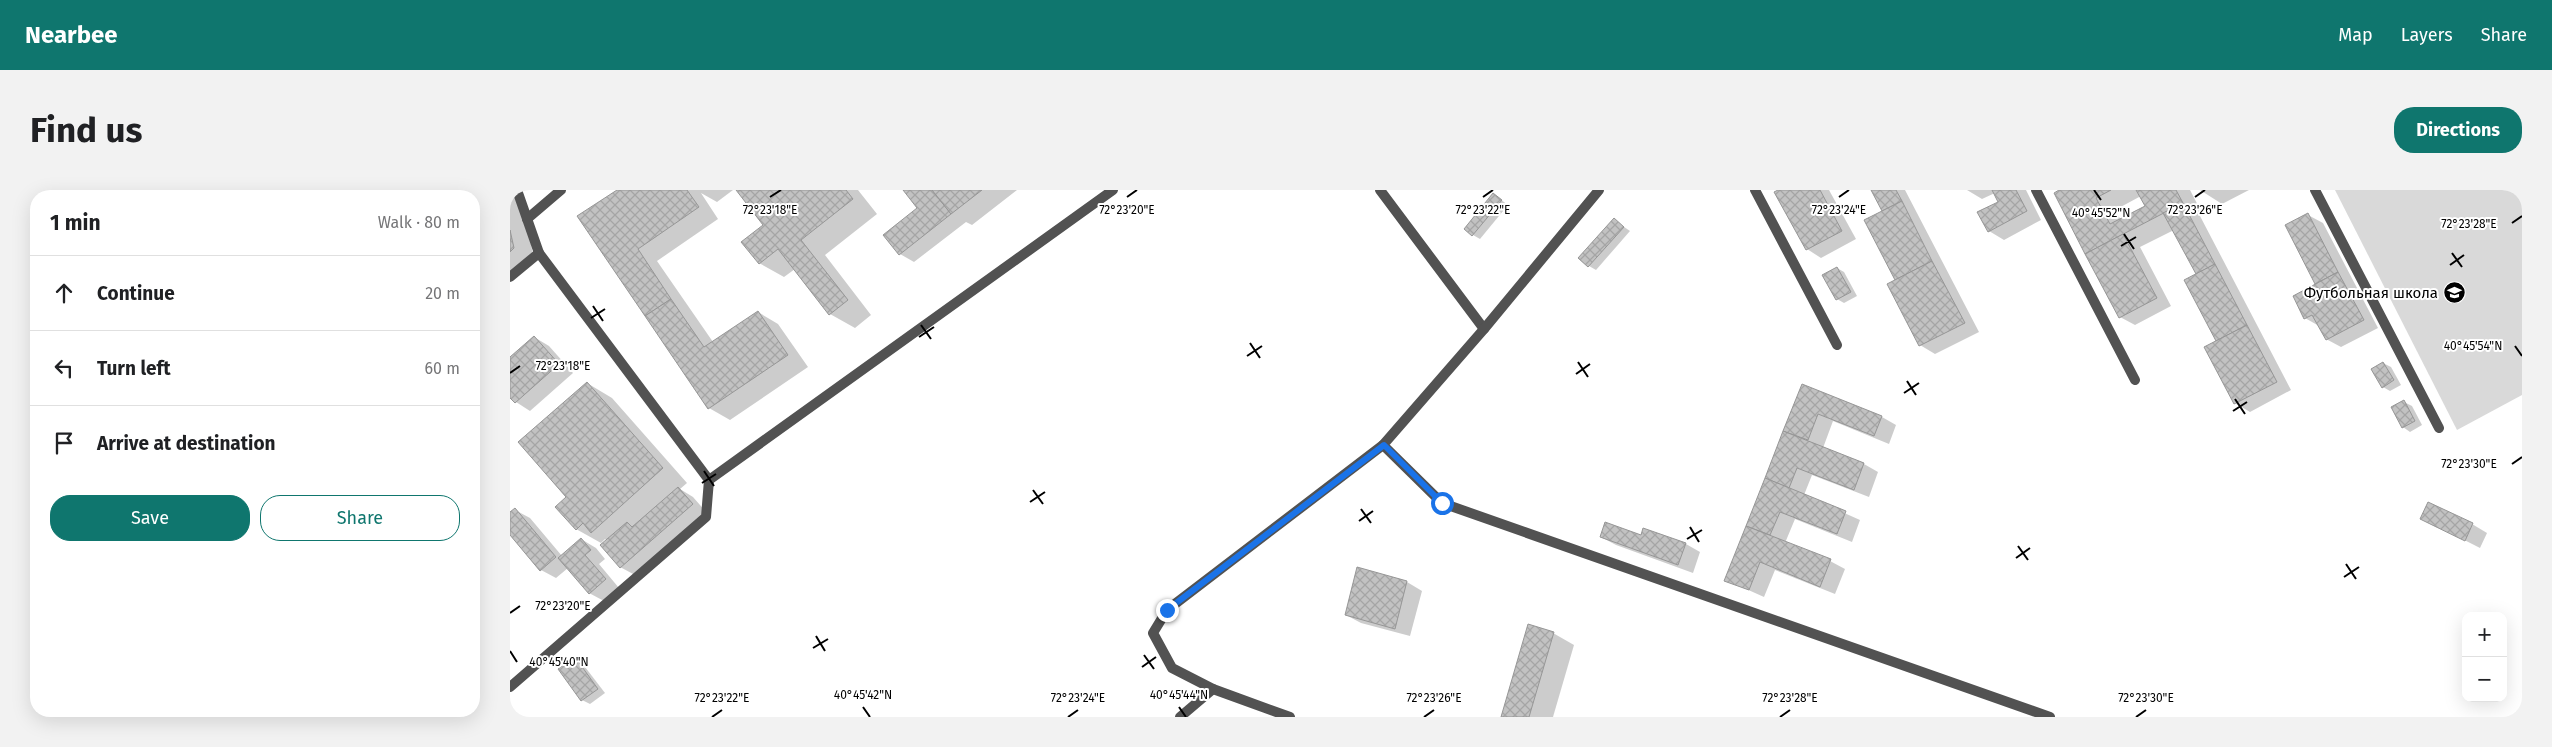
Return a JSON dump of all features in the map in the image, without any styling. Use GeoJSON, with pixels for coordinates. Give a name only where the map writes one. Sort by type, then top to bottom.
{"type":"FeatureCollection","features":[{"type":"Feature","properties":{"kind":"street"},"geometry":{"type":"LineString","coordinates":[[510,687],[706,517],[709,480],[538,253],[518,190]]}},
{"type":"Feature","properties":{"kind":"street"},"geometry":{"type":"LineString","coordinates":[[527,219],[561,190]]}},
{"type":"Feature","properties":{"kind":"street"},"geometry":{"type":"LineString","coordinates":[[709,480],[1114,190]]}},
{"type":"Feature","properties":{"kind":"street"},"geometry":{"type":"LineString","coordinates":[[1380,190],[1484,329]]}},
{"type":"Feature","properties":{"kind":"street"},"geometry":{"type":"LineString","coordinates":[[1290,717],[1213,689],[1172,668],[1153,633],[1167,610],[1384,445],[1484,329],[1599,190]]}},
{"type":"Feature","properties":{"kind":"street"},"geometry":{"type":"LineString","coordinates":[[1755,190],[1837,345]]}},
{"type":"Feature","properties":{"kind":"street"},"geometry":{"type":"LineString","coordinates":[[2036,190],[2135,380]]}},
{"type":"Feature","properties":{"kind":"street"},"geometry":{"type":"LineString","coordinates":[[2315,190],[2439,428]]}},
{"type":"Feature","properties":{"kind":"street"},"geometry":{"type":"LineString","coordinates":[[510,276],[538,253]]}},
{"type":"Feature","properties":{"kind":"street"},"geometry":{"type":"LineString","coordinates":[[1384,445],[1442,503],[2050,717]]}},
{"type":"Feature","properties":{"kind":"street"},"geometry":{"type":"LineString","coordinates":[[1180,717],[1213,689]]}},
{"type":"Feature","properties":{"kind":"shaded area","name":"Футбольная школа"},"geometry":{"type":"Polygon","coordinates":[[[2335,190],[2522,190],[2522,395],[2457,430],[2335,190]]]}},
{"type":"Feature","properties":{"kind":"building"},"geometry":{"type":"Polygon","coordinates":[[[617,190],[687,190],[699,207],[638,249],[671,299],[645,316],[577,216],[617,190]]]}},
{"type":"Feature","properties":{"kind":"building"},"geometry":{"type":"Polygon","coordinates":[[[736,190],[846,190],[853,199],[801,240],[848,300],[829,315],[778,249],[759,264],[741,242],[763,225],[736,190]]]}},
{"type":"Feature","properties":{"kind":"building"},"geometry":{"type":"Polygon","coordinates":[[[903,190],[932,190],[951,214],[899,255],[883,235],[917,208],[903,190]]]}},
{"type":"Feature","properties":{"kind":"building"},"geometry":{"type":"Polygon","coordinates":[[[932,190],[982,190],[951,214],[932,190]]]}},
{"type":"Feature","properties":{"kind":"building"},"geometry":{"type":"Polygon","coordinates":[[[1778,190],[1820,190],[1842,231],[1806,250],[1774,192],[1778,190]]]}},
{"type":"Feature","properties":{"kind":"building"},"geometry":{"type":"Polygon","coordinates":[[[1871,190],[1896,190],[1902,201],[1882,211],[1871,190]]]}},
{"type":"Feature","properties":{"kind":"building"},"geometry":{"type":"Polygon","coordinates":[[[1992,190],[2016,190],[2027,211],[1988,232],[1977,212],[1998,202],[1992,190]]]}},
{"type":"Feature","properties":{"kind":"building"},"geometry":{"type":"Polygon","coordinates":[[[2059,190],[2111,190],[2096,198],[2110,224],[2145,206],[2136,190],[2176,190],[2183,203],[2085,254],[2054,193],[2059,190]]]}},
{"type":"Feature","properties":{"kind":"building"},"geometry":{"type":"Polygon","coordinates":[[[1493,193],[1502,200],[1472,236],[1464,229],[1493,193]]]}},
{"type":"Feature","properties":{"kind":"building"},"geometry":{"type":"Polygon","coordinates":[[[1902,201],[1932,261],[1895,280],[1864,220],[1902,201]]]}},
{"type":"Feature","properties":{"kind":"building"},"geometry":{"type":"Polygon","coordinates":[[[2183,203],[2215,264],[2196,274],[2163,213],[2183,203]]]}},
{"type":"Feature","properties":{"kind":"building"},"geometry":{"type":"Polygon","coordinates":[[[2308,213],[2338,272],[2315,284],[2285,225],[2308,213]]]}},
{"type":"Feature","properties":{"kind":"building"},"geometry":{"type":"Polygon","coordinates":[[[1614,218],[1624,227],[1588,267],[1578,258],[1614,218]]]}},
{"type":"Feature","properties":{"kind":"building"},"geometry":{"type":"Polygon","coordinates":[[[510,230],[514,248],[510,252],[510,230]]]}},
{"type":"Feature","properties":{"kind":"building"},"geometry":{"type":"Polygon","coordinates":[[[2123,234],[2157,298],[2119,318],[2085,254],[2123,234]]]}},
{"type":"Feature","properties":{"kind":"building"},"geometry":{"type":"Polygon","coordinates":[[[1932,261],[1965,323],[1919,346],[1887,284],[1932,261]]]}},
{"type":"Feature","properties":{"kind":"building"},"geometry":{"type":"Polygon","coordinates":[[[2215,264],[2247,325],[2216,341],[2184,280],[2215,264]]]}},
{"type":"Feature","properties":{"kind":"building"},"geometry":{"type":"Polygon","coordinates":[[[1837,267],[1851,292],[1836,300],[1822,275],[1837,267]]]}},
{"type":"Feature","properties":{"kind":"building"},"geometry":{"type":"Polygon","coordinates":[[[2338,272],[2364,320],[2326,340],[2312,315],[2304,319],[2293,296],[2338,272]]]}},
{"type":"Feature","properties":{"kind":"building"},"geometry":{"type":"Polygon","coordinates":[[[671,299],[704,347],[758,311],[788,355],[708,409],[645,316],[671,299]]]}},
{"type":"Feature","properties":{"kind":"building"},"geometry":{"type":"Polygon","coordinates":[[[2247,325],[2277,382],[2234,404],[2204,347],[2247,325]]]}},
{"type":"Feature","properties":{"kind":"building"},"geometry":{"type":"Polygon","coordinates":[[[534,336],[559,364],[515,403],[510,398],[510,357],[534,336]]]}},
{"type":"Feature","properties":{"kind":"building"},"geometry":{"type":"Polygon","coordinates":[[[2383,362],[2394,380],[2382,388],[2371,369],[2383,362]]]}},
{"type":"Feature","properties":{"kind":"building"},"geometry":{"type":"Polygon","coordinates":[[[587,382],[663,468],[591,533],[583,523],[576,530],[555,507],[566,497],[518,442],[587,382]]]}},
{"type":"Feature","properties":{"kind":"building"},"geometry":{"type":"Polygon","coordinates":[[[1802,384],[1882,416],[1874,436],[1818,414],[1808,440],[1783,431],[1802,384]]]}},
{"type":"Feature","properties":{"kind":"building"},"geometry":{"type":"Polygon","coordinates":[[[2404,400],[2415,421],[2402,428],[2391,407],[2404,400]]]}},
{"type":"Feature","properties":{"kind":"building"},"geometry":{"type":"Polygon","coordinates":[[[1783,431],[1864,463],[1854,490],[1797,468],[1789,488],[1765,478],[1783,431]]]}},
{"type":"Feature","properties":{"kind":"building"},"geometry":{"type":"Polygon","coordinates":[[[1765,478],[1846,511],[1837,534],[1780,512],[1770,535],[1746,526],[1765,478]]]}},
{"type":"Feature","properties":{"kind":"building"},"geometry":{"type":"Polygon","coordinates":[[[678,487],[693,504],[620,568],[600,545],[627,522],[632,527],[678,487]]]}},
{"type":"Feature","properties":{"kind":"building"},"geometry":{"type":"Polygon","coordinates":[[[2428,502],[2473,523],[2465,541],[2420,519],[2428,502]]]}},
{"type":"Feature","properties":{"kind":"building"},"geometry":{"type":"Polygon","coordinates":[[[515,508],[556,557],[540,571],[510,535],[510,512],[515,508]]]}},
{"type":"Feature","properties":{"kind":"building"},"geometry":{"type":"Polygon","coordinates":[[[1605,522],[1641,535],[1643,528],[1686,543],[1678,565],[1600,537],[1605,522]]]}},
{"type":"Feature","properties":{"kind":"building"},"geometry":{"type":"Polygon","coordinates":[[[1746,526],[1831,559],[1820,587],[1760,562],[1749,590],[1724,581],[1746,526]]]}},
{"type":"Feature","properties":{"kind":"building"},"geometry":{"type":"Polygon","coordinates":[[[581,538],[591,550],[585,555],[606,579],[589,594],[558,558],[581,538]]]}},
{"type":"Feature","properties":{"kind":"building"},"geometry":{"type":"Polygon","coordinates":[[[1357,567],[1407,581],[1395,629],[1345,615],[1357,567]]]}},
{"type":"Feature","properties":{"kind":"building"},"geometry":{"type":"Polygon","coordinates":[[[1528,624],[1554,632],[1529,717],[1501,717],[1528,624]]]}},
{"type":"Feature","properties":{"kind":"building"},"geometry":{"type":"Polygon","coordinates":[[[575,657],[598,689],[581,701],[558,669],[575,657]]]}},
{"type":"Feature","properties":{"kind":"place","name":"Футбольная школа"},"geometry":{"type":"Point","coordinates":[2454,293]}},
{"type":"Feature","properties":{"kind":"route"},"geometry":{"type":"LineString","coordinates":[[1167,610],[1384,445],[1442,503]]}}]}
